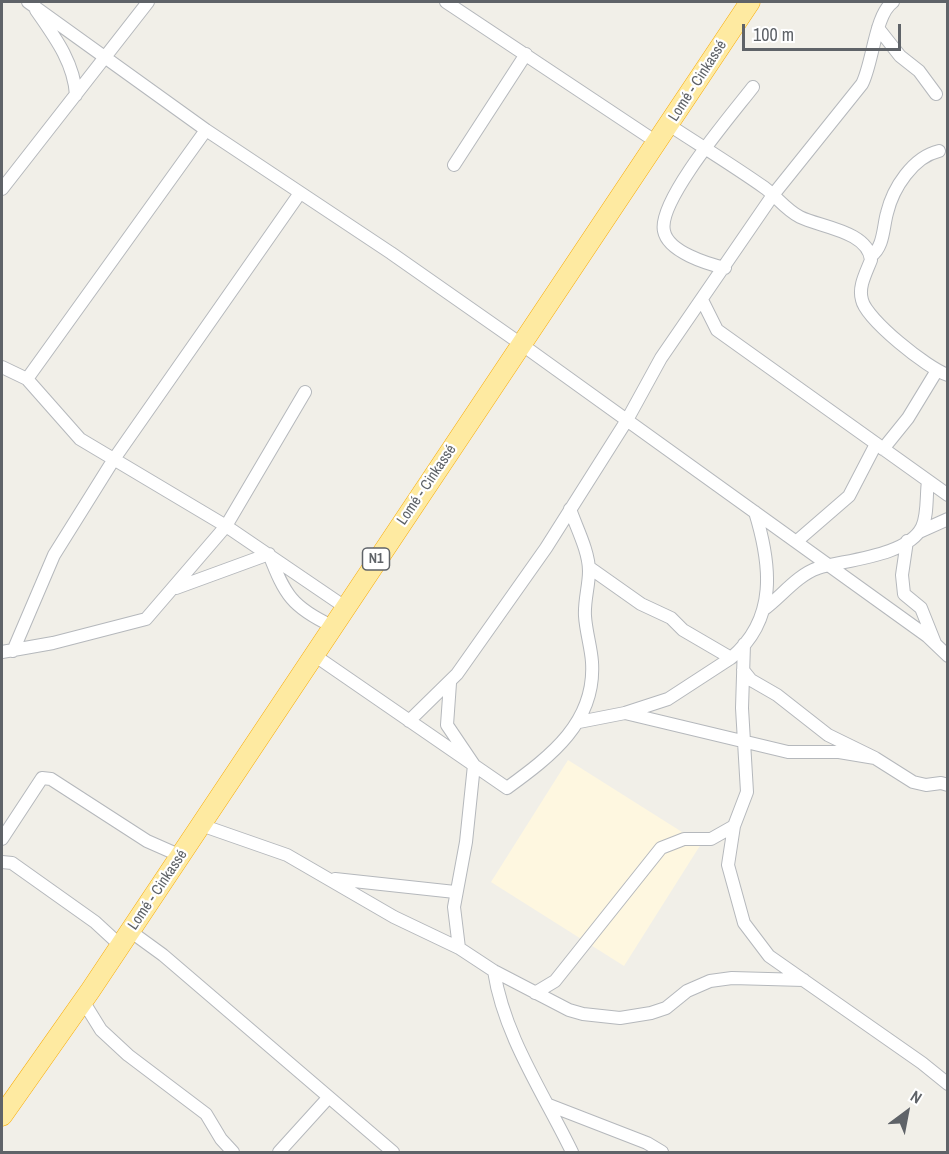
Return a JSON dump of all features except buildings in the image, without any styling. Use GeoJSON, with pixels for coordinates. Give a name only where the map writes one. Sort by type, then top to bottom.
{"type":"FeatureCollection","features":[{"type":"Feature","properties":{"kind":"highway","name":"Lomé - Cinkassé"},"geometry":{"type":"LineString","coordinates":[[2,1116],[126,939],[345,606],[658,143],[750,2]]}},
{"type":"Feature","properties":{"kind":"street"},"geometry":{"type":"LineString","coordinates":[[2,189],[148,2]]}},
{"type":"Feature","properties":{"kind":"street"},"geometry":{"type":"LineString","coordinates":[[446,2],[658,143]]}},
{"type":"Feature","properties":{"kind":"street"},"geometry":{"type":"LineString","coordinates":[[409,721],[450,683],[570,509],[627,420],[661,358],[773,195],[862,84],[873,57],[878,28],[889,4],[893,2]]}},
{"type":"Feature","properties":{"kind":"street"},"geometry":{"type":"LineString","coordinates":[[30,3],[206,130],[521,344],[832,567],[935,643],[948,656]]}},
{"type":"Feature","properties":{"kind":"street"},"geometry":{"type":"LineString","coordinates":[[30,3],[68,60],[75,79],[76,95]]}},
{"type":"Feature","properties":{"kind":"street"},"geometry":{"type":"LineString","coordinates":[[878,28],[900,56],[927,80],[936,94]]}},
{"type":"Feature","properties":{"kind":"street"},"geometry":{"type":"LineString","coordinates":[[454,165],[526,54]]}},
{"type":"Feature","properties":{"kind":"street"},"geometry":{"type":"LineString","coordinates":[[725,268],[704,264],[670,242],[663,232],[665,215],[704,148],[753,87]]}},
{"type":"Feature","properties":{"kind":"street"},"geometry":{"type":"LineString","coordinates":[[669,125],[773,195],[797,215],[840,230],[858,241],[870,255]]}},
{"type":"Feature","properties":{"kind":"street"},"geometry":{"type":"LineString","coordinates":[[27,379],[206,130]]}},
{"type":"Feature","properties":{"kind":"street"},"geometry":{"type":"LineString","coordinates":[[796,541],[849,496],[880,446],[908,418],[942,374],[908,351],[862,303],[860,289],[870,255],[882,239],[887,212],[895,192],[919,160],[939,151]]}},
{"type":"Feature","properties":{"kind":"street"},"geometry":{"type":"LineString","coordinates":[[7,651],[54,555],[114,459],[300,193]]}},
{"type":"Feature","properties":{"kind":"street"},"geometry":{"type":"LineString","coordinates":[[702,300],[717,330],[948,495]]}},
{"type":"Feature","properties":{"kind":"street"},"geometry":{"type":"LineString","coordinates":[[2,367],[27,379],[80,439],[226,526],[345,606]]}},
{"type":"Feature","properties":{"kind":"street"},"geometry":{"type":"LineString","coordinates":[[7,651],[146,619],[226,526],[305,392]]}},
{"type":"Feature","properties":{"kind":"street"},"geometry":{"type":"LineString","coordinates":[[919,532],[924,524],[928,481]]}},
{"type":"Feature","properties":{"kind":"street"},"geometry":{"type":"LineString","coordinates":[[314,656],[507,788],[558,748],[579,722],[589,701],[592,660],[587,641],[585,611],[590,568],[570,509]]}},
{"type":"Feature","properties":{"kind":"street"},"geometry":{"type":"LineString","coordinates":[[579,722],[625,712],[668,699],[731,658],[744,644],[756,627],[768,596],[769,564],[755,512]]}},
{"type":"Feature","properties":{"kind":"street"},"geometry":{"type":"LineString","coordinates":[[763,610],[808,573],[818,568],[856,562],[907,541],[919,532],[948,519]]}},
{"type":"Feature","properties":{"kind":"street"},"geometry":{"type":"LineString","coordinates":[[907,541],[902,575],[904,594],[921,608],[935,643]]}},
{"type":"Feature","properties":{"kind":"street"},"geometry":{"type":"LineString","coordinates":[[174,588],[268,554]]}},
{"type":"Feature","properties":{"kind":"street"},"geometry":{"type":"LineString","coordinates":[[268,554],[291,600],[312,616],[332,626]]}},
{"type":"Feature","properties":{"kind":"street"},"geometry":{"type":"LineString","coordinates":[[590,568],[641,604],[671,618],[683,630],[731,658]]}},
{"type":"Feature","properties":{"kind":"street"},"geometry":{"type":"LineString","coordinates":[[744,644],[743,740],[747,792],[734,826],[728,865],[744,923],[769,956],[948,1084]]}},
{"type":"Feature","properties":{"kind":"street"},"geometry":{"type":"LineString","coordinates":[[743,670],[751,680],[777,695],[828,735],[875,758],[913,782],[926,785],[941,783],[948,785]]}},
{"type":"Feature","properties":{"kind":"street"},"geometry":{"type":"LineString","coordinates":[[450,683],[447,725],[474,765],[466,842],[453,908],[459,948]]}},
{"type":"Feature","properties":{"kind":"street"},"geometry":{"type":"LineString","coordinates":[[625,712],[788,752],[839,752],[875,758]]}},
{"type":"Feature","properties":{"kind":"street"},"geometry":{"type":"LineString","coordinates":[[2,839],[42,778],[51,778],[147,841],[181,856]]}},
{"type":"Feature","properties":{"kind":"street"},"geometry":{"type":"LineString","coordinates":[[201,825],[287,855],[292,860],[331,878],[394,917],[459,948],[494,971],[582,1014],[620,1018],[644,1015],[666,1008],[687,991],[710,981],[732,978],[804,980]]}},
{"type":"Feature","properties":{"kind":"street"},"geometry":{"type":"LineString","coordinates":[[535,993],[555,981],[661,848],[684,839],[711,839],[734,826]]}},
{"type":"Feature","properties":{"kind":"street"},"geometry":{"type":"LineString","coordinates":[[2,862],[12,863],[95,922],[163,955],[393,1152]]}},
{"type":"Feature","properties":{"kind":"street"},"geometry":{"type":"LineString","coordinates":[[331,878],[455,892]]}},
{"type":"Feature","properties":{"kind":"street"},"geometry":{"type":"LineString","coordinates":[[494,971],[503,1011],[572,1152]]}},
{"type":"Feature","properties":{"kind":"street"},"geometry":{"type":"LineString","coordinates":[[83,1001],[101,1030],[128,1055],[206,1114],[221,1139],[233,1152]]}},
{"type":"Feature","properties":{"kind":"street"},"geometry":{"type":"LineString","coordinates":[[279,1152],[328,1098]]}},
{"type":"Feature","properties":{"kind":"street"},"geometry":{"type":"LineString","coordinates":[[549,1105],[647,1143],[662,1152]]}},
{"type":"Feature","properties":{"kind":"shaded area"},"geometry":{"type":"Polygon","coordinates":[[[568,760],[701,844],[624,966],[491,882],[568,760]]]}}]}
